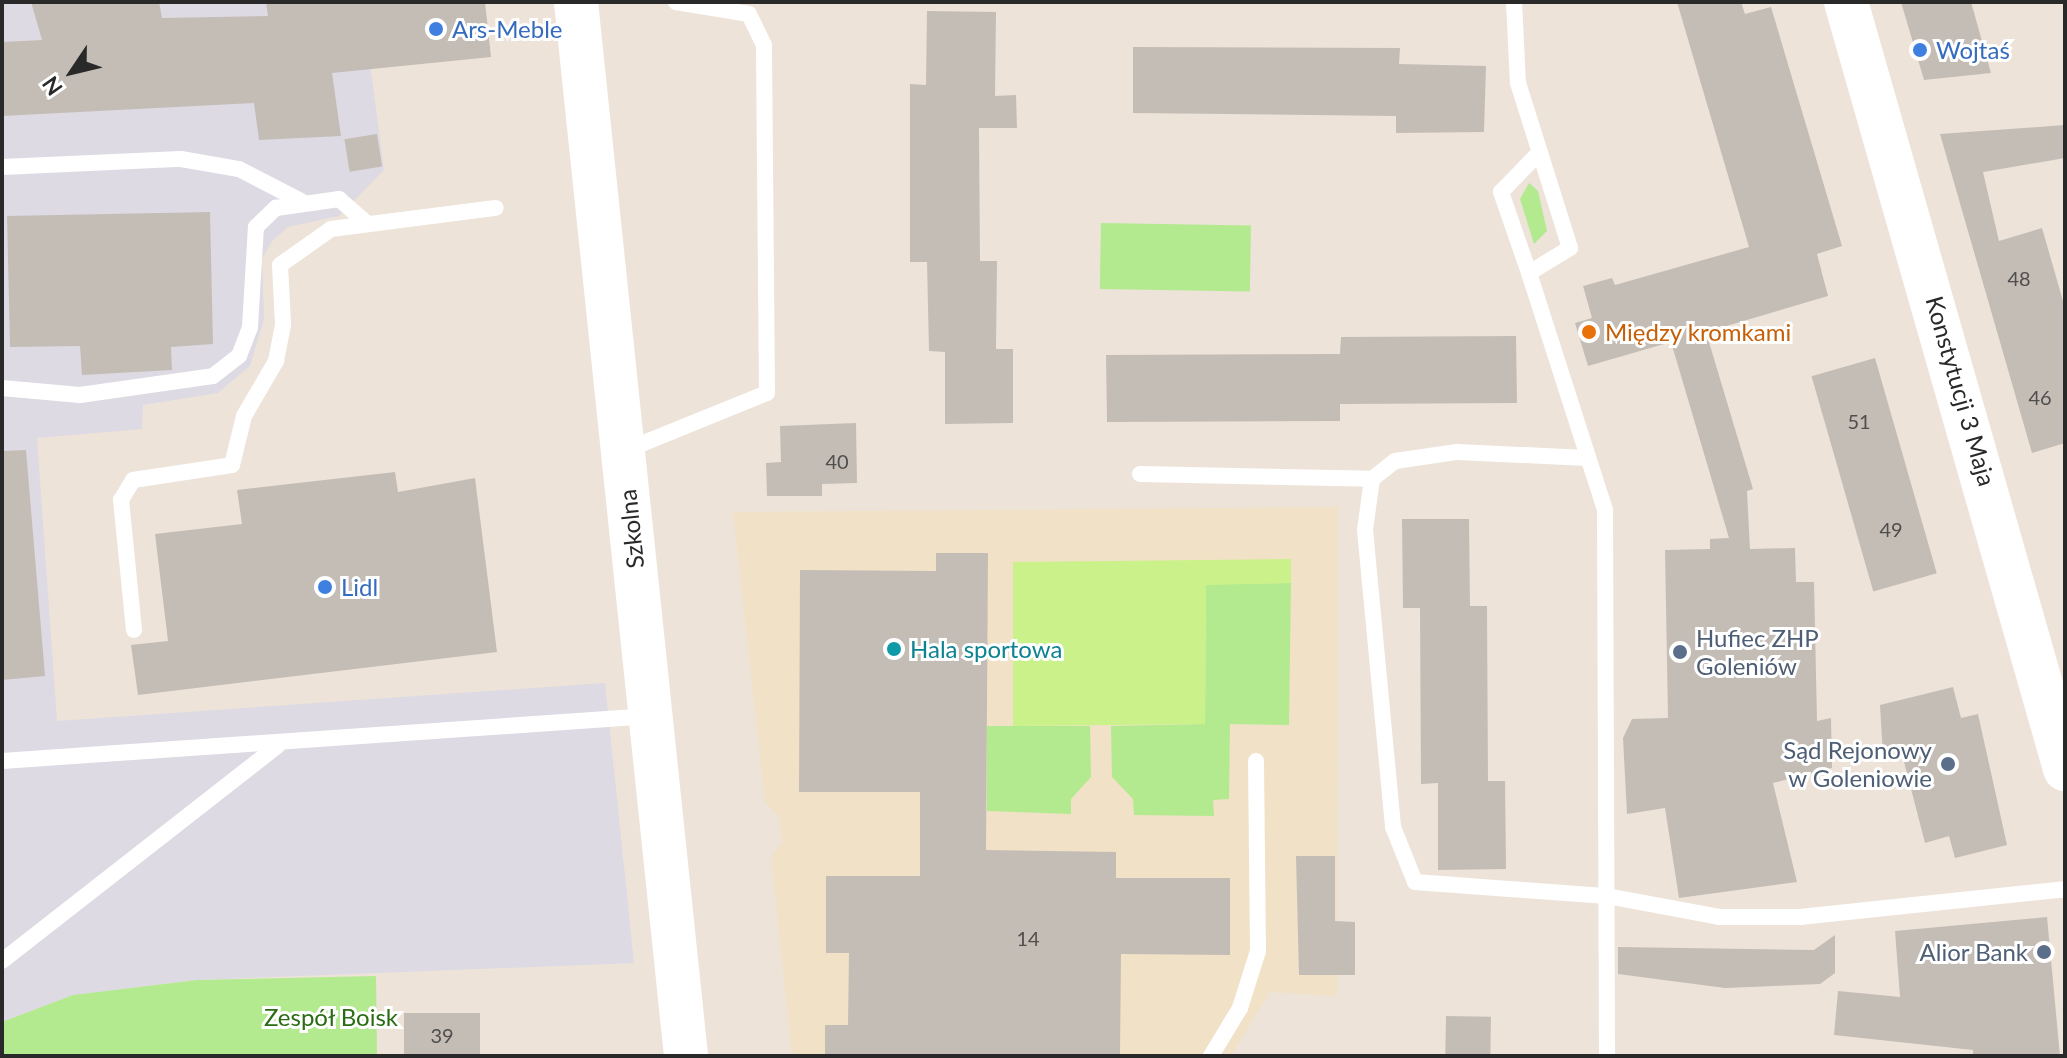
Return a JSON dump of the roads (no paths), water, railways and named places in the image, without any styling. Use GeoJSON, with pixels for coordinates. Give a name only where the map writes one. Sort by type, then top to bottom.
{"type":"FeatureCollection","features":[{"type":"Feature","properties":{"kind":"street","name":"Szkolna"},"geometry":{"type":"LineString","coordinates":[[576,2],[686,1056]]}},
{"type":"Feature","properties":{"kind":"street","name":"Konstytucji 3 Maja"},"geometry":{"type":"LineString","coordinates":[[1849,6],[2058,700],[2065,769]]}},
{"type":"Feature","properties":{"kind":"lane"},"geometry":{"type":"LineString","coordinates":[[576,2],[586,2]]}},
{"type":"Feature","properties":{"kind":"lane"},"geometry":{"type":"LineString","coordinates":[[623,451],[767,393],[764,45],[749,14],[676,2]]}},
{"type":"Feature","properties":{"kind":"lane"},"geometry":{"type":"LineString","coordinates":[[1514,2],[1518,83],[1570,248],[1529,273]]}},
{"type":"Feature","properties":{"kind":"lane"},"geometry":{"type":"LineString","coordinates":[[1538,154],[1501,192],[1605,510],[1607,1056]]}},
{"type":"Feature","properties":{"kind":"lane"},"geometry":{"type":"LineString","coordinates":[[2,167],[181,159],[239,169],[301,201]]}},
{"type":"Feature","properties":{"kind":"lane"},"geometry":{"type":"LineString","coordinates":[[2,388],[80,395],[213,376],[239,356],[250,327],[248,260],[256,227],[276,208],[301,201],[339,199],[365,222]]}},
{"type":"Feature","properties":{"kind":"lane"},"geometry":{"type":"LineString","coordinates":[[134,630],[121,500],[133,480],[232,465],[244,416],[276,361],[283,324],[280,265],[299,245],[365,222],[496,208]]}},
{"type":"Feature","properties":{"kind":"lane"},"geometry":{"type":"LineString","coordinates":[[1140,474],[1372,479],[1395,461],[1457,452],[1588,458]]}},
{"type":"Feature","properties":{"kind":"lane"},"geometry":{"type":"LineString","coordinates":[[1372,479],[1365,530],[1393,827],[1405,869],[1415,882],[1434,887],[1607,896],[1719,917],[1800,917],[2065,889]]}},
{"type":"Feature","properties":{"kind":"lane"},"geometry":{"type":"LineString","coordinates":[[2,761],[278,745],[650,716]]}},
{"type":"Feature","properties":{"kind":"lane"},"geometry":{"type":"LineString","coordinates":[[2,961],[278,745]]}},
{"type":"Feature","properties":{"kind":"lane"},"geometry":{"type":"LineString","coordinates":[[1211,1056],[1240,1008],[1258,951],[1256,761]]}},
{"type":"Feature","properties":{"kind":"place","name":"Ars-Meble"},"geometry":{"type":"Point","coordinates":[436,29]}},
{"type":"Feature","properties":{"kind":"place","name":"Wojtaś"},"geometry":{"type":"Point","coordinates":[1920,50]}},
{"type":"Feature","properties":{"kind":"place","name":"Między kromkami"},"geometry":{"type":"Point","coordinates":[1589,332]}},
{"type":"Feature","properties":{"kind":"place","name":"Lidl"},"geometry":{"type":"Point","coordinates":[325,587]}},
{"type":"Feature","properties":{"kind":"place","name":"Hala sportowa"},"geometry":{"type":"Point","coordinates":[894,649]}},
{"type":"Feature","properties":{"kind":"place","name":"Hufiec ZHP Goleniów"},"geometry":{"type":"Point","coordinates":[1680,652]}},
{"type":"Feature","properties":{"kind":"place","name":"Sąd Rejonowy w Goleniowie"},"geometry":{"type":"Point","coordinates":[1948,764]}},
{"type":"Feature","properties":{"kind":"place","name":"Alior Bank"},"geometry":{"type":"Point","coordinates":[2044,952]}},
{"type":"Feature","properties":{"kind":"park label","name":"Zespół Boisk"},"geometry":{"type":"Point","coordinates":[331,1017]}}]}
